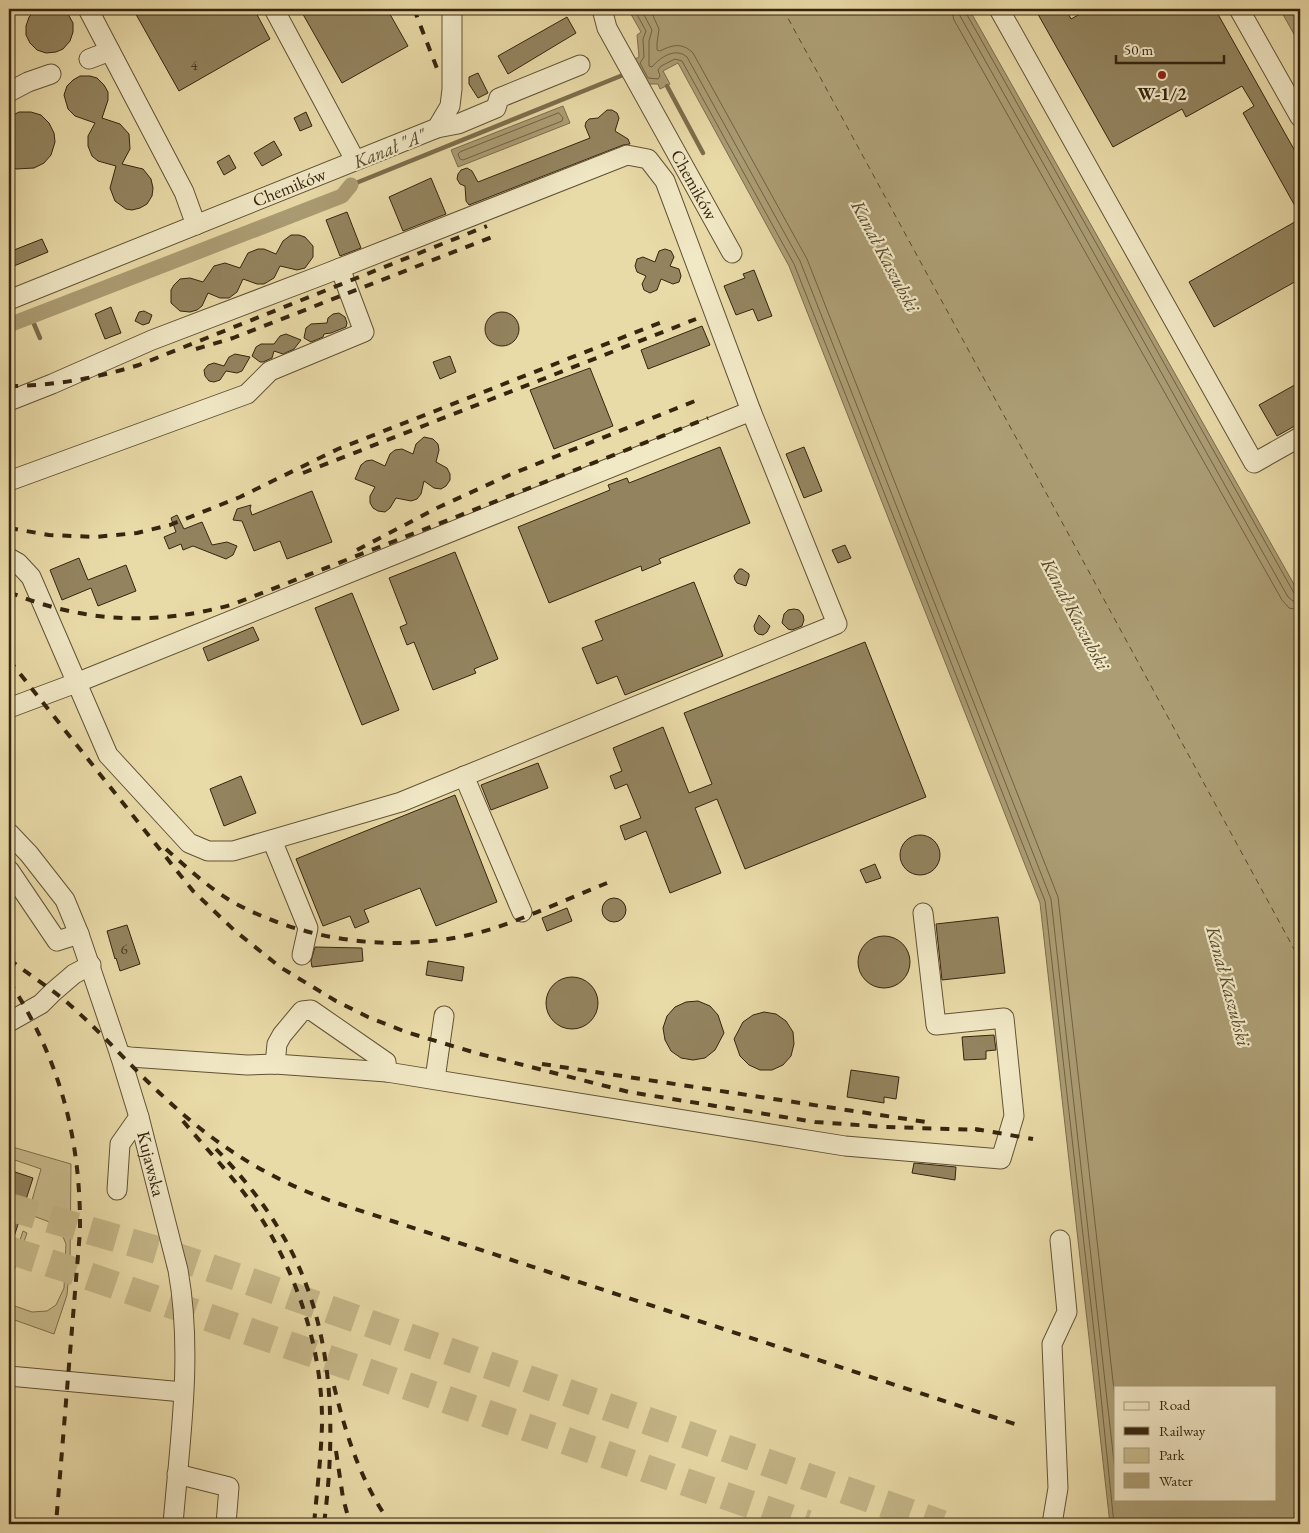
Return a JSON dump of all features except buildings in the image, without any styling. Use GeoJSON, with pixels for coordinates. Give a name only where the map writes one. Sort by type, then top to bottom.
{"type":"FeatureCollection","features":[{"type":"Feature","properties":{"kind":"street"},"geometry":{"type":"LineString","coordinates":[[88,9],[184,192],[196,225]]}},
{"type":"Feature","properties":{"kind":"street"},"geometry":{"type":"LineString","coordinates":[[274,9],[355,160]]}},
{"type":"Feature","properties":{"kind":"street"},"geometry":{"type":"LineString","coordinates":[[436,128],[450,106],[452,88],[452,9]]}},
{"type":"Feature","properties":{"kind":"street","name":"Chemików"},"geometry":{"type":"LineString","coordinates":[[602,9],[607,28],[623,59],[732,253]]}},
{"type":"Feature","properties":{"kind":"street"},"geometry":{"type":"LineString","coordinates":[[999,9],[1254,463],[1300,438]]}},
{"type":"Feature","properties":{"kind":"street"},"geometry":{"type":"LineString","coordinates":[[1239,9],[1300,117]]}},
{"type":"Feature","properties":{"kind":"street"},"geometry":{"type":"LineString","coordinates":[[89,59],[110,51]]}},
{"type":"Feature","properties":{"kind":"street","name":"Chemików"},"geometry":{"type":"LineString","coordinates":[[9,300],[436,128],[458,124],[496,108],[499,98],[580,65]]}},
{"type":"Feature","properties":{"kind":"street"},"geometry":{"type":"LineString","coordinates":[[9,92],[28,82],[51,74]]}},
{"type":"Feature","properties":{"kind":"street"},"geometry":{"type":"LineString","coordinates":[[9,401],[152,340],[627,155],[648,159],[666,181],[751,411],[837,624],[401,802],[233,851],[208,851],[189,843],[108,755],[31,577],[18,563],[9,558]]}},
{"type":"Feature","properties":{"kind":"street"},"geometry":{"type":"LineString","coordinates":[[9,481],[247,394],[270,371],[364,332],[340,268]]}},
{"type":"Feature","properties":{"kind":"street"},"geometry":{"type":"LineString","coordinates":[[9,708],[751,411]]}},
{"type":"Feature","properties":{"kind":"street"},"geometry":{"type":"LineString","coordinates":[[464,776],[522,912]]}},
{"type":"Feature","properties":{"kind":"street","name":"Kujawska"},"geometry":{"type":"LineString","coordinates":[[9,833],[29,854],[65,900],[79,934],[139,1116],[178,1270],[182,1292],[186,1368],[173,1524]]}},
{"type":"Feature","properties":{"kind":"street"},"geometry":{"type":"LineString","coordinates":[[272,840],[308,928],[302,955]]}},
{"type":"Feature","properties":{"kind":"street"},"geometry":{"type":"LineString","coordinates":[[29,854],[9,870],[57,941],[79,934]]}},
{"type":"Feature","properties":{"kind":"street"},"geometry":{"type":"LineString","coordinates":[[120,1054],[130,1057],[202,1062],[247,1065],[275,1064],[387,1072],[845,1146],[1001,1159],[1014,1116],[1004,1018],[936,1025],[923,913]]}},
{"type":"Feature","properties":{"kind":"street"},"geometry":{"type":"LineString","coordinates":[[9,1022],[42,1004],[74,974],[90,965]]}},
{"type":"Feature","properties":{"kind":"street"},"geometry":{"type":"LineString","coordinates":[[275,1064],[277,1044],[282,1035],[302,1012],[311,1010],[386,1062],[387,1072]]}},
{"type":"Feature","properties":{"kind":"street"},"geometry":{"type":"LineString","coordinates":[[435,1080],[444,1016]]}},
{"type":"Feature","properties":{"kind":"street"},"geometry":{"type":"LineString","coordinates":[[116,1190],[120,1144],[139,1116]]}},
{"type":"Feature","properties":{"kind":"street"},"geometry":{"type":"LineString","coordinates":[[1052,1524],[1058,1488],[1052,1344],[1068,1312],[1060,1240]]}},
{"type":"Feature","properties":{"kind":"street"},"geometry":{"type":"LineString","coordinates":[[9,1376],[183,1392]]}},
{"type":"Feature","properties":{"kind":"street"},"geometry":{"type":"LineString","coordinates":[[177,1474],[229,1487],[226,1524]]}},
{"type":"Feature","properties":{"kind":"green space"},"geometry":{"type":"Polygon","coordinates":[[[9,1146],[71,1164],[70,1261],[67,1295],[54,1334],[9,1318],[9,1304],[32,1312],[47,1311],[56,1305],[64,1288],[66,1244],[56,1226],[28,1214],[41,1169],[9,1158],[9,1146]]]}},
{"type":"Feature","properties":{"kind":"green space"},"geometry":{"type":"Polygon","coordinates":[[[23,1231],[27,1233],[10,1282],[9,1273],[23,1231]]]}},
{"type":"Feature","properties":{"kind":"water","name":"Kanał Kaszubski"},"geometry":{"type":"Polygon","coordinates":[[[628,9],[969,9],[1300,595],[1300,1524],[1110,1524],[1040,903],[789,266],[678,63],[663,71],[670,84],[660,89],[658,84],[648,84],[633,60],[639,57],[637,35],[641,32],[628,9]]]}},
{"type":"Feature","properties":{"kind":"water"},"geometry":{"type":"Polygon","coordinates":[[[1280,9],[1300,9],[1300,45],[1280,9]]]}},
{"type":"Feature","properties":{"kind":"water"},"geometry":{"type":"Polygon","coordinates":[[[563,106],[570,123],[458,167],[451,150],[563,106]]]}},
{"type":"Feature","properties":{"kind":"waterway","name":"Kanał \"A\""},"geometry":{"type":"LineString","coordinates":[[351,185],[628,73]]}},
{"type":"Feature","properties":{"kind":"waterway"},"geometry":{"type":"LineString","coordinates":[[667,86],[703,153]]}},
{"type":"Feature","properties":{"kind":"waterway","name":"Kanał \"A\""},"geometry":{"type":"LineString","coordinates":[[9,325],[342,196],[351,185]]}},
{"type":"Feature","properties":{"kind":"waterway"},"geometry":{"type":"LineString","coordinates":[[31,317],[40,338]]}},
{"type":"Feature","properties":{"kind":"ferry route"},"geometry":{"type":"LineString","coordinates":[[783,9],[1300,960]]}},
{"type":"Feature","properties":{"kind":"ferry route"},"geometry":{"type":"LineString","coordinates":[[1290,1524],[1300,1498]]}},
{"type":"Feature","properties":{"kind":"tunnel"},"geometry":{"type":"LineString","coordinates":[[9,1207],[157,1250],[237,1277],[942,1524]]}},
{"type":"Feature","properties":{"kind":"tunnel"},"geometry":{"type":"LineString","coordinates":[[9,1250],[807,1524]]}},
{"type":"Feature","properties":{"kind":"railway"},"geometry":{"type":"LineString","coordinates":[[414,9],[438,71]]}},
{"type":"Feature","properties":{"kind":"railway"},"geometry":{"type":"LineString","coordinates":[[9,386],[42,385],[75,380],[139,365],[487,226]]}},
{"type":"Feature","properties":{"kind":"railway"},"geometry":{"type":"LineString","coordinates":[[196,349],[233,338],[492,237]]}},
{"type":"Feature","properties":{"kind":"railway"},"geometry":{"type":"LineString","coordinates":[[303,473],[696,319]]}},
{"type":"Feature","properties":{"kind":"railway"},"geometry":{"type":"LineString","coordinates":[[9,528],[49,535],[95,537],[137,533],[170,525],[240,497],[338,449],[662,322]]}},
{"type":"Feature","properties":{"kind":"railway"},"geometry":{"type":"LineString","coordinates":[[357,550],[437,508],[509,475],[700,399]]}},
{"type":"Feature","properties":{"kind":"railway"},"geometry":{"type":"LineString","coordinates":[[9,592],[65,610],[120,618],[177,616],[234,604],[708,418]]}},
{"type":"Feature","properties":{"kind":"railway"},"geometry":{"type":"LineString","coordinates":[[9,660],[193,891],[234,930],[280,967],[336,1001],[368,1017],[406,1032],[476,1053],[629,1092],[815,1122],[886,1127],[982,1130]]}},
{"type":"Feature","properties":{"kind":"railway"},"geometry":{"type":"LineString","coordinates":[[166,849],[222,895],[261,916],[293,928],[360,941],[395,943],[429,941],[462,936],[509,923],[607,883]]}},
{"type":"Feature","properties":{"kind":"railway"},"geometry":{"type":"LineString","coordinates":[[9,959],[70,1005],[153,1087],[204,1132],[247,1161],[292,1185],[340,1204],[1021,1426]]}},
{"type":"Feature","properties":{"kind":"railway"},"geometry":{"type":"LineString","coordinates":[[9,981],[27,1010],[54,1070],[71,1132],[79,1197],[80,1231],[56,1524]]}},
{"type":"Feature","properties":{"kind":"railway"},"geometry":{"type":"LineString","coordinates":[[542,1064],[933,1123]]}},
{"type":"Feature","properties":{"kind":"railway"},"geometry":{"type":"LineString","coordinates":[[183,1121],[230,1175],[256,1210],[284,1260],[305,1313],[318,1369],[321,1397],[322,1425],[314,1524]]}},
{"type":"Feature","properties":{"kind":"railway"},"geometry":{"type":"LineString","coordinates":[[975,1129],[1033,1139]]}},
{"type":"Feature","properties":{"kind":"railway"},"geometry":{"type":"LineString","coordinates":[[216,1149],[248,1186],[277,1226],[296,1260],[310,1296],[327,1370],[330,1409],[328,1486],[324,1524]]}},
{"type":"Feature","properties":{"kind":"railway"},"geometry":{"type":"LineString","coordinates":[[334,1386],[349,1440],[363,1475],[380,1508],[391,1524]]}},
{"type":"Feature","properties":{"kind":"railway"},"geometry":{"type":"LineString","coordinates":[[336,1451],[343,1498],[350,1524]]}},
{"type":"Feature","properties":{"kind":"place","name":"W-1/2"},"geometry":{"type":"Point","coordinates":[1162,75]}}]}
